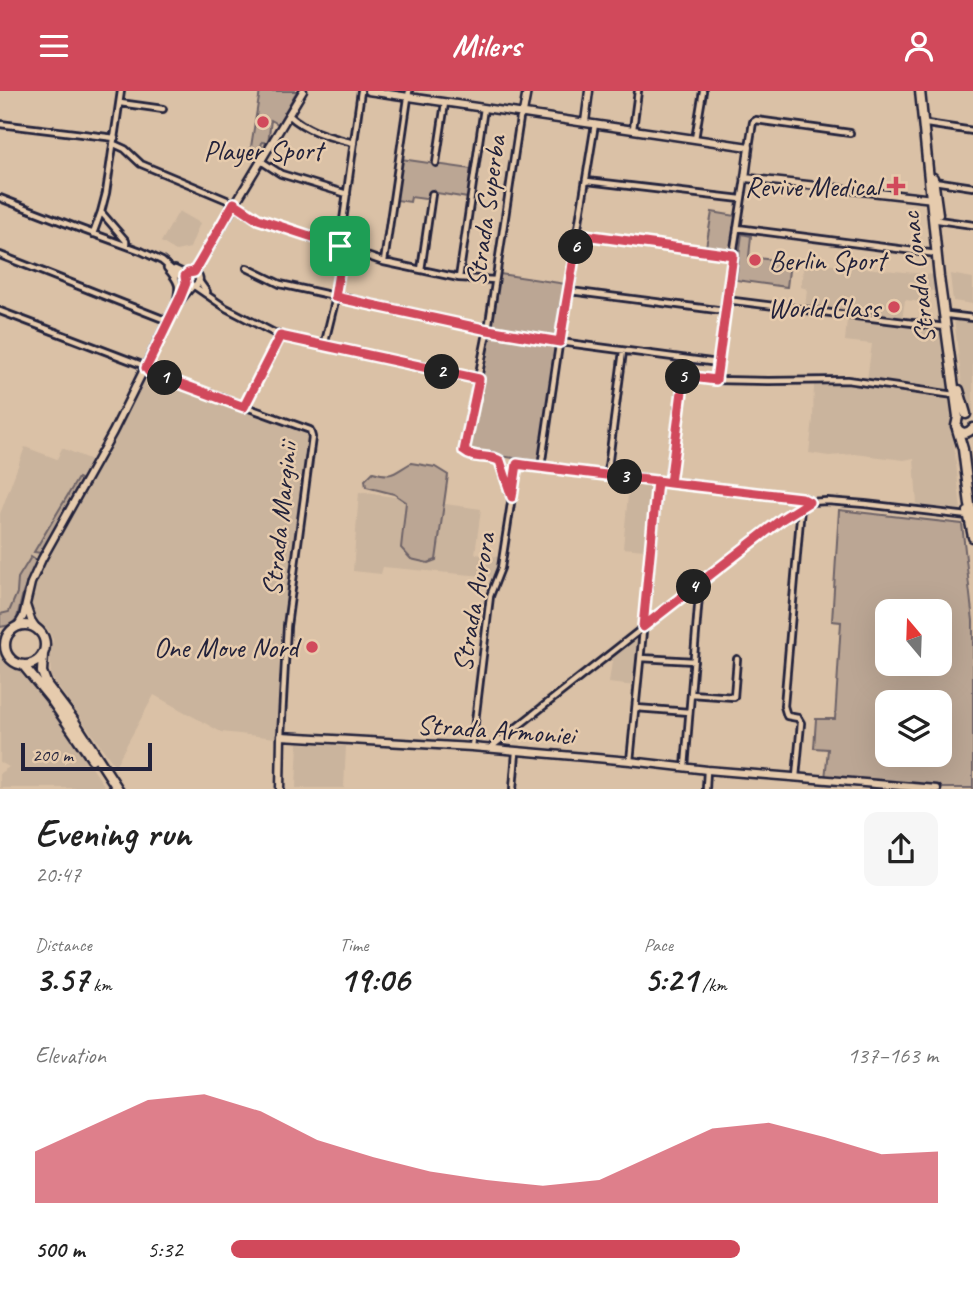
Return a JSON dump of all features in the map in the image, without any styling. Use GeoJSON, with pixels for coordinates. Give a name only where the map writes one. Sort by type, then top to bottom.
{"type":"FeatureCollection","features":[{"type":"Feature","properties":{"kind":"main road","name":"Strada Conac"},"geometry":{"type":"LineString","coordinates":[[922,91],[934,181],[937,254],[945,327],[955,395],[966,416]]}},
{"type":"Feature","properties":{"kind":"main road","name":"Strada Conac"},"geometry":{"type":"LineString","coordinates":[[922,91],[948,315],[960,395],[966,416]]}},
{"type":"Feature","properties":{"kind":"main road"},"geometry":{"type":"LineString","coordinates":[[966,416],[956,423],[963,449],[970,505],[968,510],[973,534]]}},
{"type":"Feature","properties":{"kind":"main road"},"geometry":{"type":"LineString","coordinates":[[957,429],[962,432],[971,430]]}},
{"type":"Feature","properties":{"kind":"main road"},"geometry":{"type":"LineString","coordinates":[[963,449],[971,430]]}},
{"type":"Feature","properties":{"kind":"main road"},"geometry":{"type":"LineString","coordinates":[[0,631],[24,625],[37,629],[44,638],[42,671],[47,685],[118,789]]}},
{"type":"Feature","properties":{"kind":"main road"},"geometry":{"type":"LineString","coordinates":[[15,628],[3,644],[12,660],[23,665],[50,698],[112,789]]}},
{"type":"Feature","properties":{"kind":"main road"},"geometry":{"type":"LineString","coordinates":[[23,665],[35,663],[44,654]]}},
{"type":"Feature","properties":{"kind":"street"},"geometry":{"type":"LineString","coordinates":[[93,234],[106,193],[121,91]]}},
{"type":"Feature","properties":{"kind":"street"},"geometry":{"type":"LineString","coordinates":[[15,628],[23,617],[31,583],[42,559],[113,432],[178,301],[303,91]]}},
{"type":"Feature","properties":{"kind":"street"},"geometry":{"type":"LineString","coordinates":[[324,346],[340,267],[340,246],[361,91]]}},
{"type":"Feature","properties":{"kind":"street"},"geometry":{"type":"LineString","coordinates":[[368,91],[409,94],[445,102],[749,147]]}},
{"type":"Feature","properties":{"kind":"street","name":"Strada Superba"},"geometry":{"type":"LineString","coordinates":[[512,497],[500,461],[492,457],[469,455],[464,451],[488,330],[520,118],[527,91]]}},
{"type":"Feature","properties":{"kind":"street"},"geometry":{"type":"LineString","coordinates":[[585,122],[589,91]]}},
{"type":"Feature","properties":{"kind":"street"},"geometry":{"type":"LineString","coordinates":[[633,129],[638,91]]}},
{"type":"Feature","properties":{"kind":"street"},"geometry":{"type":"LineString","coordinates":[[695,139],[702,91]]}},
{"type":"Feature","properties":{"kind":"street"},"geometry":{"type":"LineString","coordinates":[[384,262],[409,94]]}},
{"type":"Feature","properties":{"kind":"street"},"geometry":{"type":"LineString","coordinates":[[436,163],[445,102]]}},
{"type":"Feature","properties":{"kind":"street"},"geometry":{"type":"LineString","coordinates":[[120,103],[163,109]]}},
{"type":"Feature","properties":{"kind":"street"},"geometry":{"type":"LineString","coordinates":[[459,278],[484,108]]}},
{"type":"Feature","properties":{"kind":"street"},"geometry":{"type":"LineString","coordinates":[[289,115],[299,125],[310,130],[354,143]]}},
{"type":"Feature","properties":{"kind":"street"},"geometry":{"type":"LineString","coordinates":[[716,380],[754,120],[850,132]]}},
{"type":"Feature","properties":{"kind":"street"},"geometry":{"type":"LineString","coordinates":[[0,124],[114,141],[141,164],[234,203],[258,219],[384,262],[459,278],[495,280]]}},
{"type":"Feature","properties":{"kind":"street"},"geometry":{"type":"LineString","coordinates":[[595,124],[541,467],[801,498],[809,502]]}},
{"type":"Feature","properties":{"kind":"street"},"geometry":{"type":"LineString","coordinates":[[928,124],[973,131]]}},
{"type":"Feature","properties":{"kind":"street"},"geometry":{"type":"LineString","coordinates":[[260,161],[281,174],[347,194]]}},
{"type":"Feature","properties":{"kind":"street"},"geometry":{"type":"LineString","coordinates":[[745,178],[934,199]]}},
{"type":"Feature","properties":{"kind":"street"},"geometry":{"type":"LineString","coordinates":[[587,181],[741,199]]}},
{"type":"Feature","properties":{"kind":"street"},"geometry":{"type":"LineString","coordinates":[[934,181],[973,187]]}},
{"type":"Feature","properties":{"kind":"street"},"geometry":{"type":"LineString","coordinates":[[421,270],[432,194]]}},
{"type":"Feature","properties":{"kind":"street"},"geometry":{"type":"LineString","coordinates":[[0,198],[162,261],[192,280],[226,308],[280,336],[479,379]]}},
{"type":"Feature","properties":{"kind":"street"},"geometry":{"type":"LineString","coordinates":[[101,212],[127,246]]}},
{"type":"Feature","properties":{"kind":"street"},"geometry":{"type":"LineString","coordinates":[[938,220],[973,225]]}},
{"type":"Feature","properties":{"kind":"street"},"geometry":{"type":"LineString","coordinates":[[737,228],[937,254]]}},
{"type":"Feature","properties":{"kind":"street"},"geometry":{"type":"LineString","coordinates":[[577,234],[733,255]]}},
{"type":"Feature","properties":{"kind":"street"},"geometry":{"type":"LineString","coordinates":[[0,255],[168,321]]}},
{"type":"Feature","properties":{"kind":"street"},"geometry":{"type":"LineString","coordinates":[[162,261],[178,282],[178,301]]}},
{"type":"Feature","properties":{"kind":"street"},"geometry":{"type":"LineString","coordinates":[[247,268],[280,284],[488,330],[718,363]]}},
{"type":"Feature","properties":{"kind":"street"},"geometry":{"type":"LineString","coordinates":[[570,291],[725,311]]}},
{"type":"Feature","properties":{"kind":"street"},"geometry":{"type":"LineString","coordinates":[[178,301],[191,292],[210,295]]}},
{"type":"Feature","properties":{"kind":"street"},"geometry":{"type":"LineString","coordinates":[[726,300],[945,327]]}},
{"type":"Feature","properties":{"kind":"street","name":"Strada Marginii"},"geometry":{"type":"LineString","coordinates":[[0,311],[142,365],[149,372],[312,433],[287,626],[280,789]]}},
{"type":"Feature","properties":{"kind":"street"},"geometry":{"type":"LineString","coordinates":[[948,315],[973,319]]}},
{"type":"Feature","properties":{"kind":"street"},"geometry":{"type":"LineString","coordinates":[[244,407],[280,336]]}},
{"type":"Feature","properties":{"kind":"street"},"geometry":{"type":"LineString","coordinates":[[607,475],[623,351]]}},
{"type":"Feature","properties":{"kind":"street"},"geometry":{"type":"LineString","coordinates":[[670,483],[686,359]]}},
{"type":"Feature","properties":{"kind":"street"},"geometry":{"type":"LineString","coordinates":[[684,376],[716,380],[847,380],[955,395]]}},
{"type":"Feature","properties":{"kind":"street","name":"Strada Aurora"},"geometry":{"type":"LineString","coordinates":[[472,747],[490,596],[501,568],[517,464],[541,467]]}},
{"type":"Feature","properties":{"kind":"street"},"geometry":{"type":"LineString","coordinates":[[630,761],[657,481]]}},
{"type":"Feature","properties":{"kind":"street"},"geometry":{"type":"LineString","coordinates":[[489,749],[782,519],[809,502],[865,504],[971,517]]}},
{"type":"Feature","properties":{"kind":"street"},"geometry":{"type":"LineString","coordinates":[[796,777],[801,723],[798,718],[787,716],[784,706],[801,507]]}},
{"type":"Feature","properties":{"kind":"street"},"geometry":{"type":"LineString","coordinates":[[685,767],[701,582]]}},
{"type":"Feature","properties":{"kind":"street"},"geometry":{"type":"LineString","coordinates":[[26,603],[37,629]]}},
{"type":"Feature","properties":{"kind":"street"},"geometry":{"type":"LineString","coordinates":[[641,658],[694,661]]}},
{"type":"Feature","properties":{"kind":"street"},"geometry":{"type":"LineString","coordinates":[[691,694],[734,697],[737,659]]}},
{"type":"Feature","properties":{"kind":"street"},"geometry":{"type":"LineString","coordinates":[[636,708],[689,712]]}},
{"type":"Feature","properties":{"kind":"street","name":"Strada Armoniei"},"geometry":{"type":"LineString","coordinates":[[281,736],[472,747],[937,789]]}},
{"type":"Feature","properties":{"kind":"street"},"geometry":{"type":"LineString","coordinates":[[513,789],[516,752]]}},
{"type":"Feature","properties":{"kind":"street"},"geometry":{"type":"LineString","coordinates":[[706,789],[707,770]]}},
{"type":"Feature","properties":{"kind":"shaded area","name":"Player Sport"},"geometry":{"type":"Polygon","coordinates":[[[260,91],[297,91],[278,124],[271,120],[268,143],[262,142],[260,154],[250,153],[260,91]]]}},
{"type":"Feature","properties":{"kind":"shaded area"},"geometry":{"type":"Polygon","coordinates":[[[401,159],[471,169],[468,198],[431,192],[425,199],[411,197],[410,202],[396,200],[401,159]]]}},
{"type":"Feature","properties":{"kind":"shaded area"},"geometry":{"type":"Polygon","coordinates":[[[179,211],[200,223],[190,248],[176,251],[161,242],[179,211]]]}},
{"type":"Feature","properties":{"kind":"shaded area"},"geometry":{"type":"Polygon","coordinates":[[[712,212],[736,216],[732,250],[706,247],[712,212]]]}},
{"type":"Feature","properties":{"kind":"shaded area","name":"Berlin Sport"},"geometry":{"type":"Polygon","coordinates":[[[742,234],[751,236],[749,257],[790,262],[787,287],[736,280],[742,234]]]}},
{"type":"Feature","properties":{"kind":"shaded area"},"geometry":{"type":"Polygon","coordinates":[[[804,262],[935,275],[936,291],[922,290],[921,302],[905,300],[902,320],[805,309],[807,289],[801,287],[804,262]]]}},
{"type":"Feature","properties":{"kind":"shaded area"},"geometry":{"type":"Polygon","coordinates":[[[500,274],[566,284],[539,462],[469,451],[500,274]]]}},
{"type":"Feature","properties":{"kind":"shaded area"},"geometry":{"type":"Polygon","coordinates":[[[950,274],[973,278],[973,304],[953,301],[950,274]]]}},
{"type":"Feature","properties":{"kind":"shaded area"},"geometry":{"type":"Polygon","coordinates":[[[954,318],[973,320],[973,413],[962,386],[954,318]]]}},
{"type":"Feature","properties":{"kind":"shaded area"},"geometry":{"type":"Polygon","coordinates":[[[847,320],[940,331],[948,391],[867,379],[872,344],[845,341],[847,320]]]}},
{"type":"Feature","properties":{"kind":"shaded area"},"geometry":{"type":"Polygon","coordinates":[[[141,370],[309,433],[288,610],[281,629],[276,738],[221,732],[154,695],[115,766],[51,677],[53,640],[49,631],[35,618],[10,616],[0,612],[0,514],[25,447],[57,459],[62,448],[91,460],[141,370]]]}},
{"type":"Feature","properties":{"kind":"shaded area"},"geometry":{"type":"Polygon","coordinates":[[[814,383],[847,383],[949,397],[961,510],[917,505],[914,458],[904,460],[855,454],[829,456],[809,453],[814,383]]]}},
{"type":"Feature","properties":{"kind":"shaded area"},"geometry":{"type":"Polygon","coordinates":[[[411,463],[435,467],[448,475],[436,560],[428,563],[411,559],[401,548],[406,502],[394,494],[366,487],[365,480],[373,472],[390,474],[411,463]]]}},
{"type":"Feature","properties":{"kind":"shaded area"},"geometry":{"type":"Polygon","coordinates":[[[78,478],[80,482],[41,553],[34,552],[78,478]]]}},
{"type":"Feature","properties":{"kind":"shaded area"},"geometry":{"type":"Polygon","coordinates":[[[629,484],[652,486],[645,550],[623,548],[629,484]]]}},
{"type":"Feature","properties":{"kind":"shaded area"},"geometry":{"type":"Polygon","coordinates":[[[359,492],[481,509],[475,554],[498,557],[494,577],[383,567],[381,574],[353,571],[359,492]]]}},
{"type":"Feature","properties":{"kind":"shaded area"},"geometry":{"type":"Polygon","coordinates":[[[839,510],[962,524],[973,621],[973,788],[825,779],[828,749],[814,748],[816,719],[835,719],[841,622],[832,621],[839,510]]]}},
{"type":"Feature","properties":{"kind":"shaded area"},"geometry":{"type":"Polygon","coordinates":[[[31,557],[37,561],[23,593],[17,618],[11,625],[0,627],[0,614],[9,612],[17,593],[18,578],[31,557]]]}},
{"type":"Feature","properties":{"kind":"shaded area"},"geometry":{"type":"Polygon","coordinates":[[[641,632],[636,686],[609,683],[613,654],[641,632]]]}},
{"type":"Feature","properties":{"kind":"shaded area"},"geometry":{"type":"Polygon","coordinates":[[[0,647],[9,665],[29,676],[106,788],[0,788],[0,773],[9,767],[0,762],[0,647]]]}},
{"type":"Feature","properties":{"kind":"shaded area"},"geometry":{"type":"Polygon","coordinates":[[[298,743],[346,746],[344,788],[296,788],[298,743]]]}},
{"type":"Feature","properties":{"kind":"place","name":"Player Sport"},"geometry":{"type":"Point","coordinates":[263,122]}},
{"type":"Feature","properties":{"kind":"place","name":"Revive Medical"},"geometry":{"type":"Point","coordinates":[896,186]}},
{"type":"Feature","properties":{"kind":"place","name":"Berlin Sport"},"geometry":{"type":"Point","coordinates":[755,260]}},
{"type":"Feature","properties":{"kind":"place","name":"World Class"},"geometry":{"type":"Point","coordinates":[894,307]}},
{"type":"Feature","properties":{"kind":"place","name":"One Move Nord"},"geometry":{"type":"Point","coordinates":[312,647]}},
{"type":"Feature","properties":{"kind":"route"},"geometry":{"type":"LineString","coordinates":[[340,246],[258,219],[234,203],[194,272],[185,276],[186,283],[180,298],[146,368],[149,372],[244,407],[280,336],[479,379],[464,451],[469,455],[492,457],[500,461],[512,497],[517,464],[657,481],[670,483],[801,498],[809,502],[782,519],[643,627],[657,481],[670,483],[684,376],[716,380],[733,255],[577,234],[560,342],[488,330],[335,297],[340,246]]}}]}
